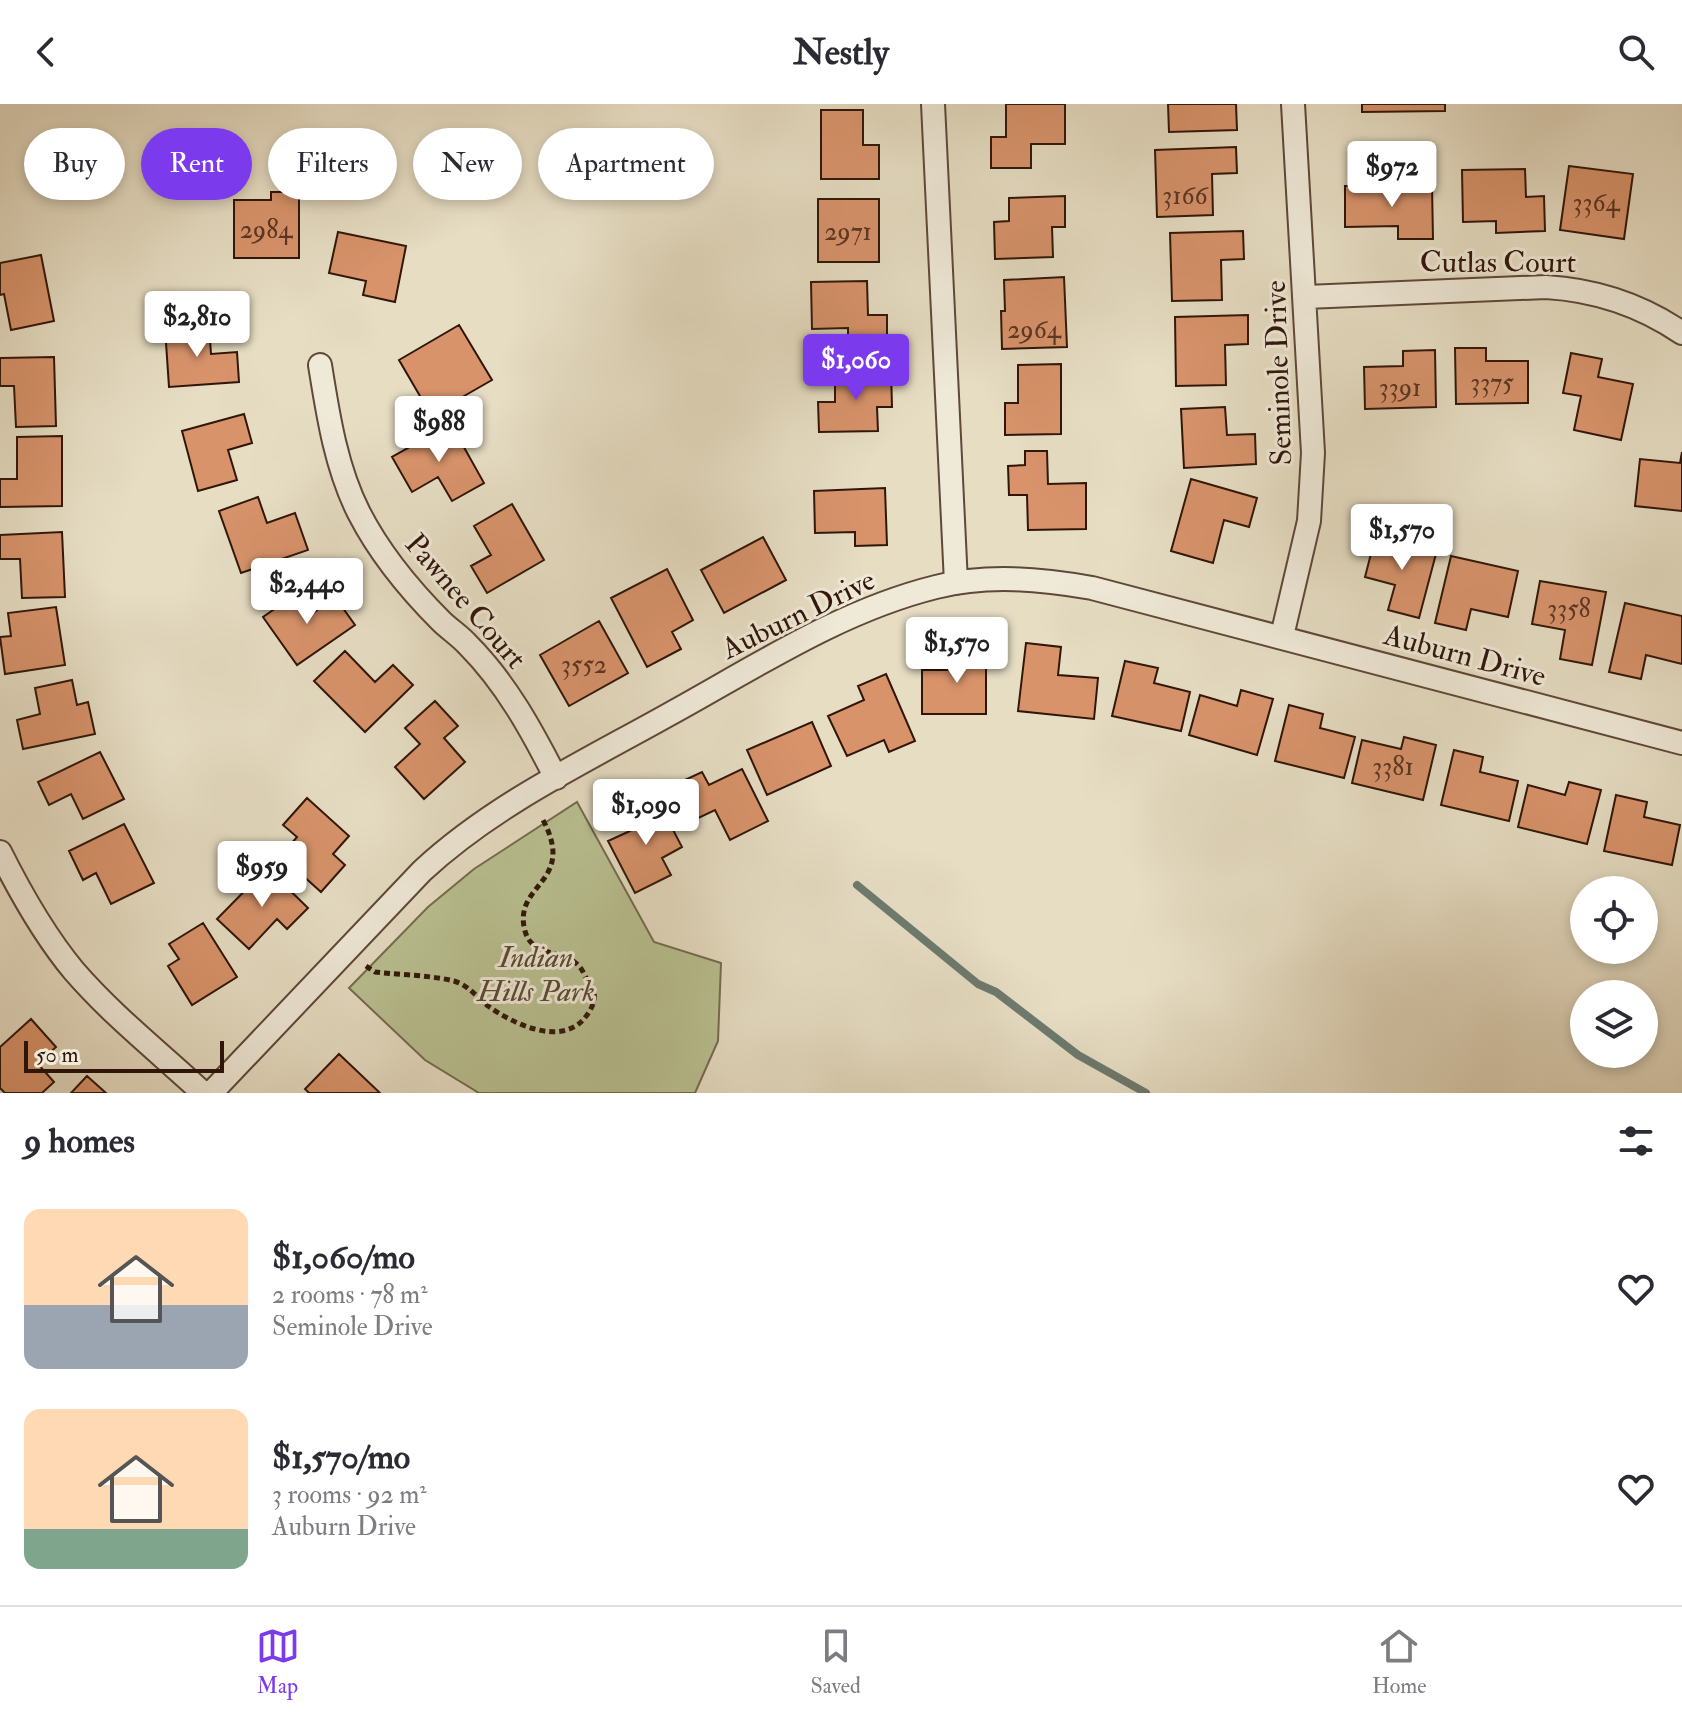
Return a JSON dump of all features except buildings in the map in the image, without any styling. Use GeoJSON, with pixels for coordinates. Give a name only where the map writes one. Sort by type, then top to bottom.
{"type":"FeatureCollection","features":[{"type":"Feature","properties":{"kind":"street"},"geometry":{"type":"LineString","coordinates":[[933,104],[956,583]]}},
{"type":"Feature","properties":{"kind":"street","name":"Seminole Drive"},"geometry":{"type":"LineString","coordinates":[[1282,636],[1309,521],[1313,453],[1293,104]]}},
{"type":"Feature","properties":{"kind":"street","name":"Cutlas Court"},"geometry":{"type":"LineString","coordinates":[[1306,297],[1569,288],[1619,300],[1682,333]]}},
{"type":"Feature","properties":{"kind":"street","name":"Pawnee Court"},"geometry":{"type":"LineString","coordinates":[[320,365],[330,430],[359,513],[387,557],[416,594],[469,645],[493,674],[523,717],[556,778]]}},
{"type":"Feature","properties":{"kind":"street","name":"Auburn Drive"},"geometry":{"type":"LineString","coordinates":[[211,1093],[413,880],[456,839],[556,778],[826,628],[888,601],[956,583],[1020,578],[1064,583],[1282,636],[1682,743]]}},
{"type":"Feature","properties":{"kind":"street"},"geometry":{"type":"LineString","coordinates":[[0,852],[41,925],[75,971],[121,1019],[203,1093]]}},
{"type":"Feature","properties":{"kind":"path"},"geometry":{"type":"LineString","coordinates":[[366,966],[375,972],[456,982],[472,989],[484,1003],[506,1018],[538,1030],[562,1030],[576,1026],[593,1004],[594,992],[579,965],[535,946],[526,935],[523,919],[526,903],[553,864],[552,846],[543,820]]}},
{"type":"Feature","properties":{"kind":"green space","name":"Indian Hills Park"},"geometry":{"type":"Polygon","coordinates":[[[577,802],[654,942],[721,963],[718,1041],[695,1093],[479,1093],[425,1060],[349,988],[428,907],[474,869],[577,802]]]}},
{"type":"Feature","properties":{"kind":"waterway"},"geometry":{"type":"LineString","coordinates":[[857,885],[978,984],[996,992],[1078,1055],[1146,1093]]}}]}
